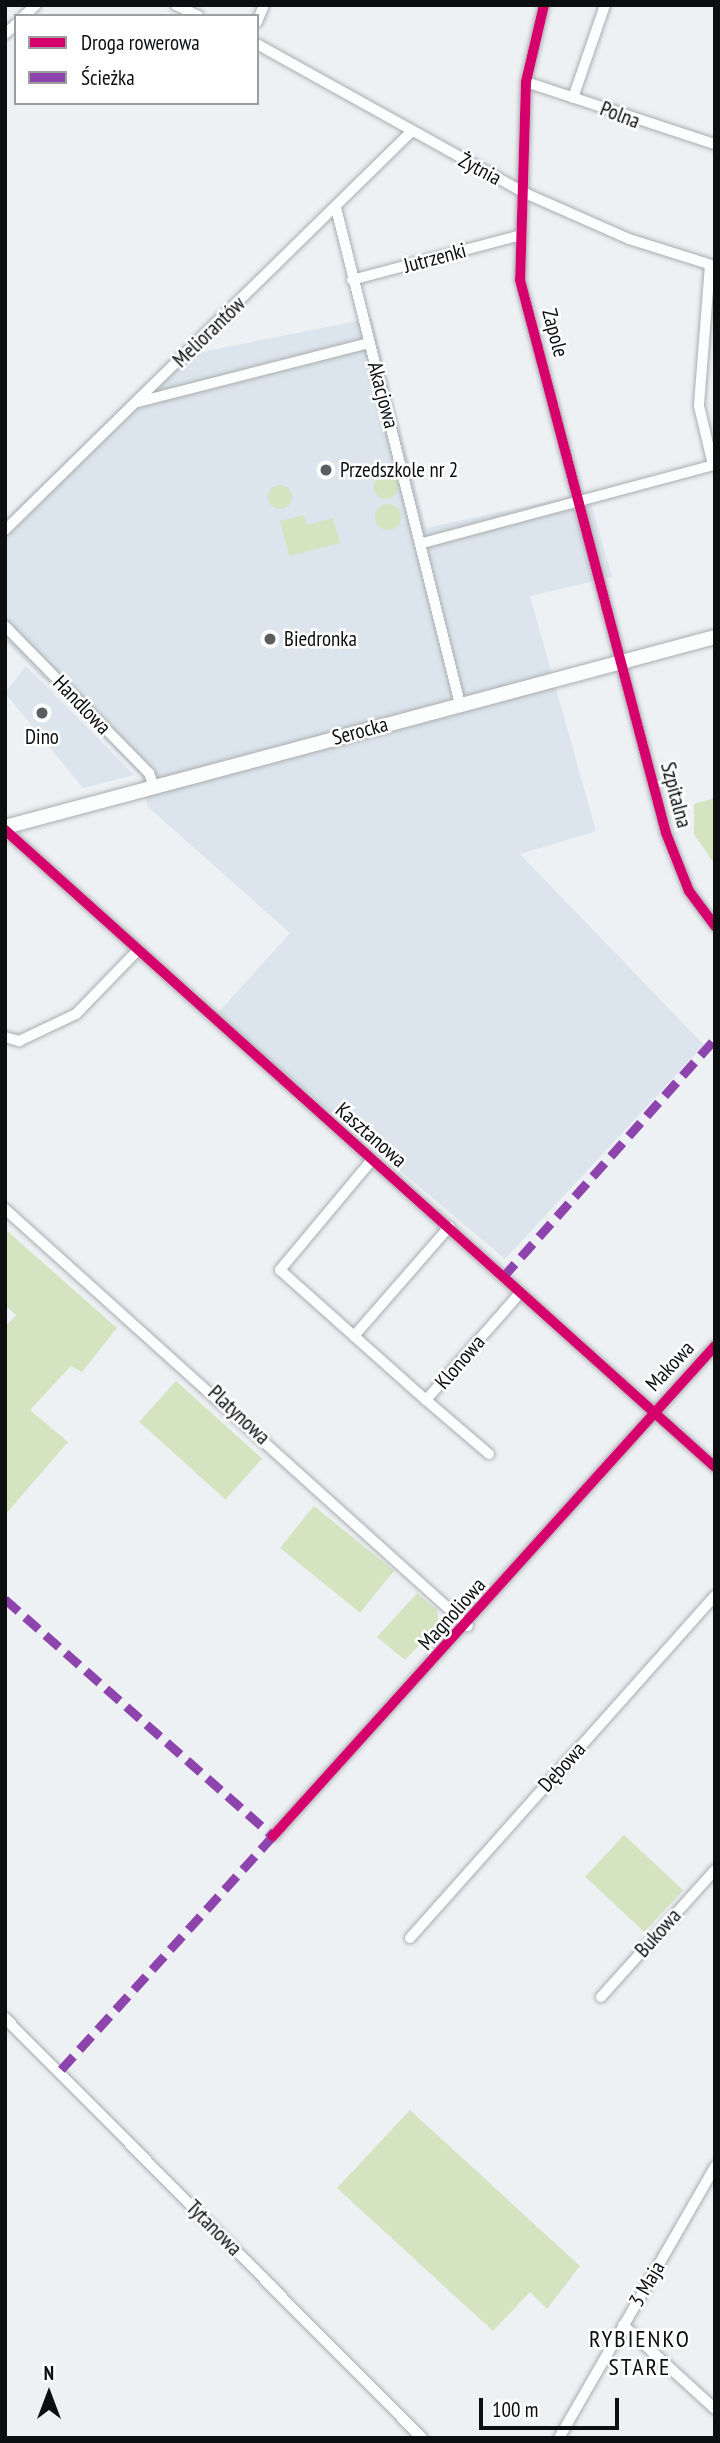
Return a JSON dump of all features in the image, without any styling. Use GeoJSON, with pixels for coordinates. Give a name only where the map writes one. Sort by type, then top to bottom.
{"type":"FeatureCollection","features":[{"type":"Feature","properties":{"kind":"main road","name":"Serocka"},"geometry":{"type":"LineString","coordinates":[[5,828],[460,704],[624,664],[715,637]]}},
{"type":"Feature","properties":{"kind":"street"},"geometry":{"type":"LineString","coordinates":[[176,5],[195,14]]}},
{"type":"Feature","properties":{"kind":"street","name":"Zapole"},"geometry":{"type":"LineString","coordinates":[[544,5],[526,82],[517,236],[520,280],[624,664]]}},
{"type":"Feature","properties":{"kind":"street"},"geometry":{"type":"LineString","coordinates":[[573,98],[605,5]]}},
{"type":"Feature","properties":{"kind":"street","name":"Żytnia"},"geometry":{"type":"LineString","coordinates":[[259,45],[520,191],[629,239],[713,265]]}},
{"type":"Feature","properties":{"kind":"street","name":"Polna"},"geometry":{"type":"LineString","coordinates":[[526,82],[715,144]]}},
{"type":"Feature","properties":{"kind":"street","name":"Meliorantów"},"geometry":{"type":"LineString","coordinates":[[5,530],[411,132]]}},
{"type":"Feature","properties":{"kind":"street","name":"Akacjowa"},"geometry":{"type":"LineString","coordinates":[[336,208],[352,280],[423,543],[460,704]]}},
{"type":"Feature","properties":{"kind":"street","name":"Jutrzenki"},"geometry":{"type":"LineString","coordinates":[[352,280],[517,236]]}},
{"type":"Feature","properties":{"kind":"street"},"geometry":{"type":"LineString","coordinates":[[423,543],[714,465],[699,406],[713,265]]}},
{"type":"Feature","properties":{"kind":"street"},"geometry":{"type":"LineString","coordinates":[[137,402],[369,343]]}},
{"type":"Feature","properties":{"kind":"street","name":"Handlowa"},"geometry":{"type":"LineString","coordinates":[[5,626],[149,773],[154,787]]}},
{"type":"Feature","properties":{"kind":"street","name":"Szpitalna"},"geometry":{"type":"LineString","coordinates":[[624,664],[674,862],[715,926]]}},
{"type":"Feature","properties":{"kind":"street","name":"Kasztanowa"},"geometry":{"type":"LineString","coordinates":[[5,828],[136,952],[449,1227],[715,1467]]}},
{"type":"Feature","properties":{"kind":"street"},"geometry":{"type":"LineString","coordinates":[[5,1037],[19,1041],[76,1014],[136,952]]}},
{"type":"Feature","properties":{"kind":"street"},"geometry":{"type":"LineString","coordinates":[[371,1161],[280,1270],[426,1400]]}},
{"type":"Feature","properties":{"kind":"street","name":"Platynowa"},"geometry":{"type":"LineString","coordinates":[[5,1209],[468,1626]]}},
{"type":"Feature","properties":{"kind":"street"},"geometry":{"type":"LineString","coordinates":[[354,1336],[449,1227]]}},
{"type":"Feature","properties":{"kind":"street","name":"Klonowa"},"geometry":{"type":"LineString","coordinates":[[489,1454],[426,1400],[520,1293]]}},
{"type":"Feature","properties":{"kind":"street","name":"Makowa"},"geometry":{"type":"LineString","coordinates":[[653,1412],[715,1346]]}},
{"type":"Feature","properties":{"kind":"street","name":"Magnoliowa"},"geometry":{"type":"LineString","coordinates":[[273,1836],[468,1626],[653,1412]]}},
{"type":"Feature","properties":{"kind":"street","name":"Dębowa"},"geometry":{"type":"LineString","coordinates":[[410,1938],[715,1596]]}},
{"type":"Feature","properties":{"kind":"street","name":"Bukowa"},"geometry":{"type":"LineString","coordinates":[[601,1997],[715,1870]]}},
{"type":"Feature","properties":{"kind":"street","name":"Tytanowa"},"geometry":{"type":"LineString","coordinates":[[5,2018],[422,2438]]}},
{"type":"Feature","properties":{"kind":"street","name":"3 Maja"},"geometry":{"type":"LineString","coordinates":[[559,2438],[715,2167]]}},
{"type":"Feature","properties":{"kind":"street"},"geometry":{"type":"LineString","coordinates":[[623,2325],[715,2409]]}},
{"type":"Feature","properties":{"kind":"shaded area"},"geometry":{"type":"Polygon","coordinates":[[[372,318],[426,528],[588,493],[612,577],[530,596],[596,831],[520,854],[704,1045],[505,1259],[216,1015],[290,933],[148,807],[141,775],[5,641],[5,520],[172,358],[372,318]]]}},
{"type":"Feature","properties":{"kind":"shaded area"},"geometry":{"type":"Polygon","coordinates":[[[26,666],[134,775],[83,788],[5,693],[26,666]]]}},
{"type":"Feature","properties":{"kind":"green space"},"geometry":{"type":"Polygon","coordinates":[[[381,475],[391,475],[398,482],[398,492],[391,499],[381,499],[374,492],[374,482],[381,475]]]}},
{"type":"Feature","properties":{"kind":"green space"},"geometry":{"type":"Polygon","coordinates":[[[280,485],[289,488],[292,497],[289,506],[280,509],[271,506],[268,497],[271,488],[280,485]]]}},
{"type":"Feature","properties":{"kind":"green space"},"geometry":{"type":"Polygon","coordinates":[[[388,504],[397,508],[401,517],[397,526],[388,530],[379,526],[375,517],[379,508],[388,504]]]}},
{"type":"Feature","properties":{"kind":"green space"},"geometry":{"type":"Polygon","coordinates":[[[304,515],[307,525],[333,518],[340,543],[289,556],[280,521],[304,515]]]}},
{"type":"Feature","properties":{"kind":"green space"},"geometry":{"type":"Polygon","coordinates":[[[715,798],[715,865],[694,834],[694,804],[715,798]]]}},
{"type":"Feature","properties":{"kind":"green space"},"geometry":{"type":"Polygon","coordinates":[[[5,1229],[117,1328],[82,1372],[71,1366],[30,1410],[68,1442],[5,1515],[5,1327],[16,1315],[5,1305],[5,1229]]]}},
{"type":"Feature","properties":{"kind":"green space"},"geometry":{"type":"Polygon","coordinates":[[[176,1381],[262,1459],[225,1499],[139,1422],[176,1381]]]}},
{"type":"Feature","properties":{"kind":"green space"},"geometry":{"type":"Polygon","coordinates":[[[314,1506],[394,1571],[360,1613],[280,1548],[314,1506]]]}},
{"type":"Feature","properties":{"kind":"green space"},"geometry":{"type":"Polygon","coordinates":[[[417,1593],[437,1610],[439,1624],[405,1660],[377,1637],[417,1593]]]}},
{"type":"Feature","properties":{"kind":"green space"},"geometry":{"type":"Polygon","coordinates":[[[624,1835],[683,1890],[644,1932],[585,1877],[624,1835]]]}},
{"type":"Feature","properties":{"kind":"green space"},"geometry":{"type":"Polygon","coordinates":[[[410,2110],[580,2266],[547,2309],[530,2292],[493,2331],[337,2188],[410,2110]]]}},
{"type":"Feature","properties":{"kind":"marked path"},"geometry":{"type":"LineString","coordinates":[[503,1277],[715,1039]]}},
{"type":"Feature","properties":{"kind":"marked path"},"geometry":{"type":"LineString","coordinates":[[5,1599],[273,1836],[59,2072]]}},
{"type":"Feature","properties":{"kind":"cycle path"},"geometry":{"type":"LineString","coordinates":[[544,5],[526,82],[520,280],[666,833],[689,891],[715,926]]}},
{"type":"Feature","properties":{"kind":"cycle path"},"geometry":{"type":"LineString","coordinates":[[5,830],[715,1467]]}},
{"type":"Feature","properties":{"kind":"cycle path"},"geometry":{"type":"LineString","coordinates":[[273,1836],[715,1346]]}},
{"type":"Feature","properties":{"kind":"place","name":"Przedszkole nr 2"},"geometry":{"type":"Point","coordinates":[326,470]}},
{"type":"Feature","properties":{"kind":"place","name":"Biedronka"},"geometry":{"type":"Point","coordinates":[270,639]}},
{"type":"Feature","properties":{"kind":"place","name":"Dino"},"geometry":{"type":"Point","coordinates":[42,713]}},
{"type":"Feature","properties":{"kind":"district","name":"RYBIENKO STARE"},"geometry":{"type":"Point","coordinates":[640,2353]}}]}
